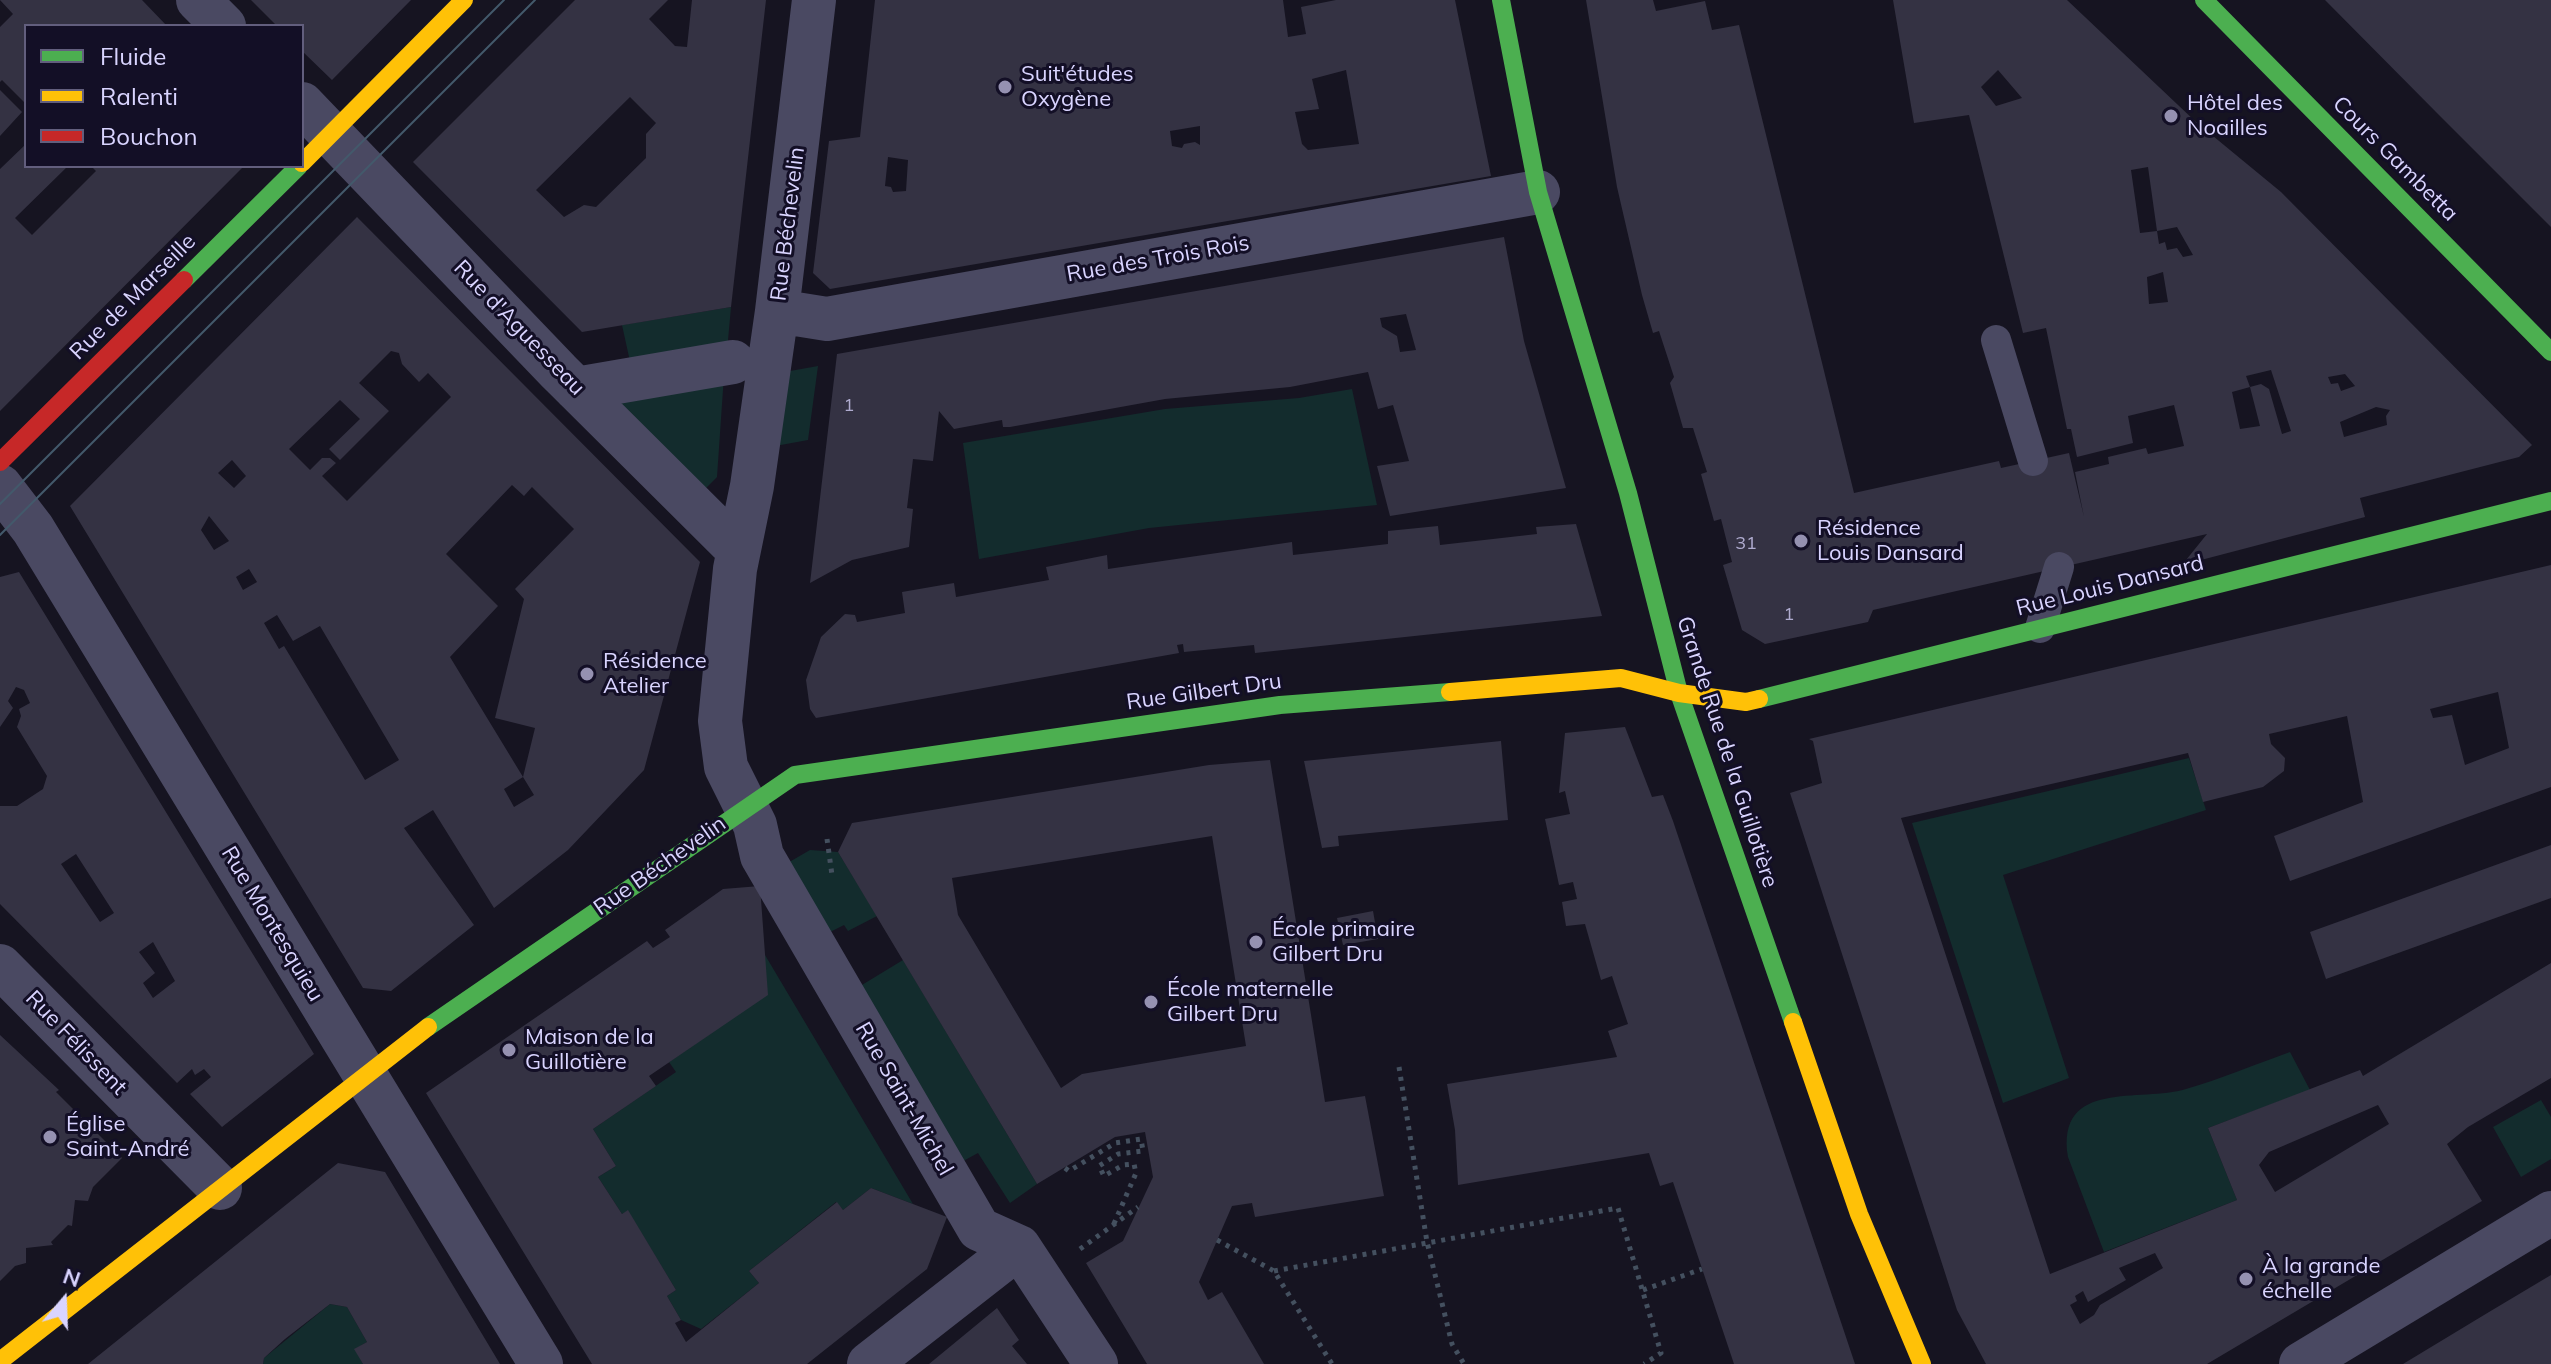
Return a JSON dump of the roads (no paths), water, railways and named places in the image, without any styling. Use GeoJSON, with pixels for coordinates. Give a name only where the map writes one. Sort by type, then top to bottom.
{"type":"FeatureCollection","features":[{"type":"Feature","properties":{"kind":"street"},"geometry":{"type":"LineString","coordinates":[[198,0],[222,24]]}},
{"type":"Feature","properties":{"kind":"street","name":"Rue de Marseille"},"geometry":{"type":"LineString","coordinates":[[309,142],[464,0]]}},
{"type":"Feature","properties":{"kind":"street","name":"Rue Béchevelin"},"geometry":{"type":"LineString","coordinates":[[0,1361],[403,1044],[745,808],[726,767],[720,721],[738,550],[752,486],[777,311],[814,0]]}},
{"type":"Feature","properties":{"kind":"street","name":"Grande Rue de la Guillotière"},"geometry":{"type":"LineString","coordinates":[[1501,0],[1538,192],[1628,493],[1679,693],[1859,1214],[1922,1364]]}},
{"type":"Feature","properties":{"kind":"street","name":"Cours Gambetta"},"geometry":{"type":"LineString","coordinates":[[2204,0],[2551,352]]}},
{"type":"Feature","properties":{"kind":"street","name":"Rue d'Aguesseau"},"geometry":{"type":"LineString","coordinates":[[309,142],[576,389],[738,550]]}},
{"type":"Feature","properties":{"kind":"street","name":"Rue de Marseille"},"geometry":{"type":"LineString","coordinates":[[0,462],[284,168]]}},
{"type":"Feature","properties":{"kind":"street","name":"Rue des Trois Rois"},"geometry":{"type":"LineString","coordinates":[[777,311],[827,319],[1538,192]]}},
{"type":"Feature","properties":{"kind":"street"},"geometry":{"type":"LineString","coordinates":[[576,389],[733,362]]}},
{"type":"Feature","properties":{"kind":"street","name":"Rue Montesquieu"},"geometry":{"type":"LineString","coordinates":[[0,486],[33,529],[541,1364]]}},
{"type":"Feature","properties":{"kind":"street","name":"Rue Louis Dansard"},"geometry":{"type":"LineString","coordinates":[[1679,693],[1746,702],[2551,501]]}},
{"type":"Feature","properties":{"kind":"street","name":"Rue Gilbert Dru"},"geometry":{"type":"LineString","coordinates":[[745,808],[795,775],[1280,705],[1621,678],[1679,693]]}},
{"type":"Feature","properties":{"kind":"street","name":"Rue Saint-Michel"},"geometry":{"type":"LineString","coordinates":[[745,808],[755,825],[762,856],[979,1229],[1019,1247]]}},
{"type":"Feature","properties":{"kind":"street","name":"Rue Félissent"},"geometry":{"type":"LineString","coordinates":[[0,966],[220,1188]]}},
{"type":"Feature","properties":{"kind":"street"},"geometry":{"type":"LineString","coordinates":[[2301,1364],[2551,1213]]}},
{"type":"Feature","properties":{"kind":"street"},"geometry":{"type":"LineString","coordinates":[[869,1364],[1019,1247],[1096,1364]]}},
{"type":"Feature","properties":{"kind":"lane"},"geometry":{"type":"LineString","coordinates":[[1996,340],[2033,461]]}},
{"type":"Feature","properties":{"kind":"lane"},"geometry":{"type":"LineString","coordinates":[[2040,628],[2059,567]]}},
{"type":"Feature","properties":{"kind":"tram line"},"geometry":{"type":"LineString","coordinates":[[0,504],[504,0]]}},
{"type":"Feature","properties":{"kind":"tram line"},"geometry":{"type":"LineString","coordinates":[[0,535],[535,0]]}},
{"type":"Feature","properties":{"kind":"place","name":"Suit'études Oxygène"},"geometry":{"type":"Point","coordinates":[1005,87]}},
{"type":"Feature","properties":{"kind":"place","name":"Hôtel des Noailles"},"geometry":{"type":"Point","coordinates":[2171,116]}},
{"type":"Feature","properties":{"kind":"place","name":"Résidence Louis Dansard"},"geometry":{"type":"Point","coordinates":[1801,541]}},
{"type":"Feature","properties":{"kind":"place","name":"Résidence Atelier"},"geometry":{"type":"Point","coordinates":[587,674]}},
{"type":"Feature","properties":{"kind":"place","name":"École primaire Gilbert Dru"},"geometry":{"type":"Point","coordinates":[1256,942]}},
{"type":"Feature","properties":{"kind":"place","name":"École maternelle Gilbert Dru"},"geometry":{"type":"Point","coordinates":[1151,1002]}},
{"type":"Feature","properties":{"kind":"place","name":"Maison de la Guillotière"},"geometry":{"type":"Point","coordinates":[509,1050]}},
{"type":"Feature","properties":{"kind":"place","name":"Église Saint-André"},"geometry":{"type":"Point","coordinates":[50,1137]}},
{"type":"Feature","properties":{"kind":"place","name":"À la grande échelle"},"geometry":{"type":"Point","coordinates":[2246,1279]}}]}
